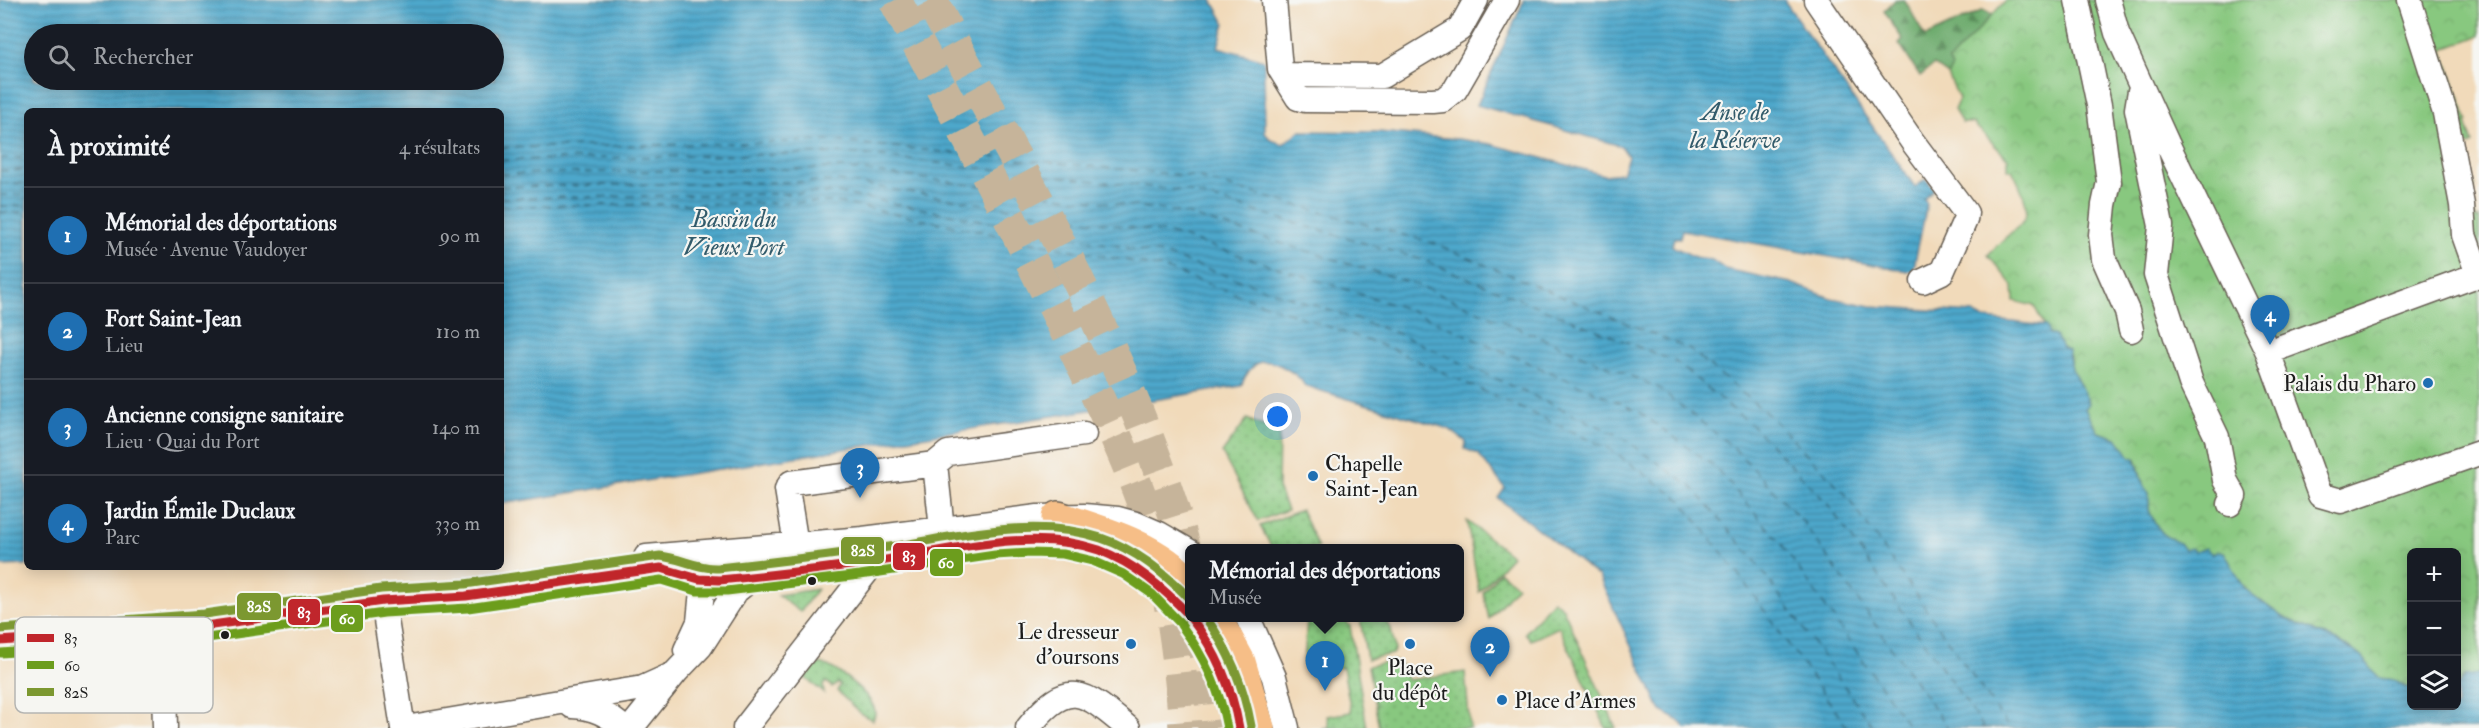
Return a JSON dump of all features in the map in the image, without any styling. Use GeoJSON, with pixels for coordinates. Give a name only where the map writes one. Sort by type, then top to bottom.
{"type":"FeatureCollection","features":[{"type":"Feature","properties":{"kind":"highway"},"geometry":{"type":"LineString","coordinates":[[1058,518],[1100,531],[1150,553],[1185,581]]}},
{"type":"Feature","properties":{"kind":"highway"},"geometry":{"type":"LineString","coordinates":[[1217,622],[1239,662],[1258,728]]}},
{"type":"Feature","properties":{"kind":"street"},"geometry":{"type":"LineString","coordinates":[[1274,0],[1278,59],[1296,96],[1305,100],[1443,100],[1452,95],[1461,83],[1507,0]]}},
{"type":"Feature","properties":{"kind":"street"},"geometry":{"type":"LineString","coordinates":[[1284,75],[1383,76],[1460,29],[1476,0]]}},
{"type":"Feature","properties":{"kind":"street"},"geometry":{"type":"LineString","coordinates":[[1816,0],[1912,141],[1966,213],[1942,272],[1923,281]]}},
{"type":"Feature","properties":{"kind":"street"},"geometry":{"type":"LineString","coordinates":[[2077,0],[2099,105],[2109,182],[2101,235],[2104,259],[2127,311],[2131,330]]}},
{"type":"Feature","properties":{"kind":"street"},"geometry":{"type":"LineString","coordinates":[[2108,0],[2118,33],[2141,86],[2268,352],[2320,495],[2341,501],[2479,453]]}},
{"type":"Feature","properties":{"kind":"street"},"geometry":{"type":"LineString","coordinates":[[2268,352],[2478,276],[2445,113],[2409,0]]}},
{"type":"Feature","properties":{"kind":"street"},"geometry":{"type":"LineString","coordinates":[[2141,86],[2137,109],[2161,226],[2156,275],[2191,382],[2217,437],[2225,480],[2234,496],[2230,504]]}},
{"type":"Feature","properties":{"kind":"street"},"geometry":{"type":"LineString","coordinates":[[796,545],[787,489],[791,483],[935,464],[948,453],[1084,434]]}},
{"type":"Feature","properties":{"kind":"street"},"geometry":{"type":"LineString","coordinates":[[935,464],[942,529]]}},
{"type":"Feature","properties":{"kind":"street"},"geometry":{"type":"LineString","coordinates":[[383,600],[460,580],[659,555],[796,545],[1038,517],[1118,519],[1159,534],[1185,549]]}},
{"type":"Feature","properties":{"kind":"street"},"geometry":{"type":"LineString","coordinates":[[213,625],[383,600],[466,596],[661,568],[679,570],[703,580],[875,561],[1017,540],[1080,544],[1131,562],[1162,586],[1185,611]]}},
{"type":"Feature","properties":{"kind":"street"},"geometry":{"type":"LineString","coordinates":[[383,600],[405,728],[506,720],[555,704],[643,688],[675,673],[699,622],[703,580],[709,563],[725,551]]}},
{"type":"Feature","properties":{"kind":"street"},"geometry":{"type":"LineString","coordinates":[[754,725],[875,561]]}},
{"type":"Feature","properties":{"kind":"street"},"geometry":{"type":"LineString","coordinates":[[631,728],[675,673],[710,635],[736,591],[756,575]]}},
{"type":"Feature","properties":{"kind":"street"},"geometry":{"type":"LineString","coordinates":[[1194,622],[1206,639],[1221,670],[1235,705],[1239,728]]}},
{"type":"Feature","properties":{"kind":"street"},"geometry":{"type":"LineString","coordinates":[[1250,622],[1274,677],[1287,728]]}},
{"type":"Feature","properties":{"kind":"street"},"geometry":{"type":"LineString","coordinates":[[0,641],[15,640]]}},
{"type":"Feature","properties":{"kind":"street"},"geometry":{"type":"LineString","coordinates":[[1034,720],[1062,696],[1087,697],[1097,702],[1128,728]]}},
{"type":"Feature","properties":{"kind":"street"},"geometry":{"type":"LineString","coordinates":[[555,704],[594,709],[623,728]]}},
{"type":"Feature","properties":{"kind":"street"},"geometry":{"type":"LineString","coordinates":[[165,713],[165,728]]}},
{"type":"Feature","properties":{"kind":"green space"},"geometry":{"type":"Polygon","coordinates":[[[1895,0],[1905,0],[1925,37],[1983,10],[1992,15],[1949,61],[1952,67],[1948,75],[1934,65],[1920,76],[1899,44],[1903,40],[1884,11],[1895,0]]]}},
{"type":"Feature","properties":{"kind":"green space"},"geometry":{"type":"Polygon","coordinates":[[[2006,0],[2479,0],[2479,36],[2438,51],[2465,162],[2475,188],[2466,191],[2476,219],[2479,218],[2479,674],[2464,676],[2461,681],[2461,548],[2407,548],[2407,687],[2394,680],[2378,678],[2365,660],[2347,646],[2281,616],[2245,589],[2224,552],[2212,554],[2184,551],[2179,543],[2165,536],[2155,524],[2149,510],[2149,493],[2144,487],[2136,458],[2131,457],[2117,438],[2098,432],[2085,409],[2089,403],[2071,368],[2070,356],[2049,334],[2034,306],[2014,301],[2013,286],[1988,255],[2024,220],[2026,202],[2012,170],[2008,169],[2008,159],[1973,123],[1962,123],[1954,110],[1959,99],[1948,75],[1952,67],[1949,61],[2006,0]]]}},
{"type":"Feature","properties":{"kind":"green space"},"geometry":{"type":"Polygon","coordinates":[[[2433,42],[2450,46],[2443,49],[2468,122],[2466,123],[2473,143],[2470,145],[2462,142],[2433,42]]]}},
{"type":"Feature","properties":{"kind":"green space"},"geometry":{"type":"Polygon","coordinates":[[[1247,419],[1279,433],[1278,488],[1287,510],[1258,521],[1222,453],[1247,419]]]}},
{"type":"Feature","properties":{"kind":"green space"},"geometry":{"type":"Polygon","coordinates":[[[1301,510],[1316,544],[1270,544],[1260,526],[1301,510]]]}},
{"type":"Feature","properties":{"kind":"green space"},"geometry":{"type":"Polygon","coordinates":[[[1467,521],[1512,556],[1479,592],[1467,521]]]}},
{"type":"Feature","properties":{"kind":"green space"},"geometry":{"type":"Polygon","coordinates":[[[1500,572],[1517,586],[1489,619],[1483,592],[1500,572]]]}},
{"type":"Feature","properties":{"kind":"green space"},"geometry":{"type":"Polygon","coordinates":[[[817,589],[800,612],[778,595],[817,589]]]}},
{"type":"Feature","properties":{"kind":"green space"},"geometry":{"type":"Polygon","coordinates":[[[1553,600],[1563,608],[1616,728],[1606,728],[1559,627],[1531,640],[1525,633],[1553,600]]]}},
{"type":"Feature","properties":{"kind":"green space"},"geometry":{"type":"Polygon","coordinates":[[[1307,622],[1347,622],[1350,626],[1367,728],[1322,728],[1329,727],[1327,716],[1351,712],[1343,667],[1320,670],[1318,660],[1304,663],[1307,622]]]}},
{"type":"Feature","properties":{"kind":"green space"},"geometry":{"type":"Polygon","coordinates":[[[1361,622],[1386,622],[1391,628],[1395,650],[1392,654],[1367,659],[1361,622]]]}},
{"type":"Feature","properties":{"kind":"green space"},"geometry":{"type":"Polygon","coordinates":[[[1393,661],[1401,666],[1407,680],[1465,672],[1470,728],[1379,728],[1368,666],[1393,661]]]}},
{"type":"Feature","properties":{"kind":"green space"},"geometry":{"type":"Polygon","coordinates":[[[820,663],[857,686],[872,704],[875,713],[873,720],[861,714],[837,691],[840,685],[838,683],[832,687],[827,682],[823,685],[824,693],[804,677],[820,663]]]}},
{"type":"Feature","properties":{"kind":"water"},"geometry":{"type":"Polygon","coordinates":[[[0,0],[1212,0],[1225,23],[1218,47],[1264,60],[1265,133],[1271,140],[1283,144],[1300,131],[1378,132],[1458,139],[1491,144],[1604,175],[1622,173],[1628,156],[1621,146],[1477,105],[1524,0],[1784,0],[1915,187],[1926,179],[1934,189],[1924,199],[1927,204],[1913,272],[1682,230],[1680,238],[1674,238],[1672,246],[1695,257],[1712,260],[1725,269],[1791,283],[1831,298],[1871,306],[1973,313],[1985,319],[2046,326],[2049,334],[2056,336],[2062,348],[2068,351],[2071,368],[2089,403],[2085,409],[2098,432],[2117,438],[2131,457],[2135,458],[2144,487],[2149,493],[2149,510],[2155,524],[2165,536],[2179,543],[2184,550],[2191,548],[2195,552],[2206,548],[2212,554],[2217,551],[2224,552],[2245,589],[2281,616],[2347,646],[2365,660],[2378,678],[2394,680],[2407,687],[2407,710],[2461,710],[2461,681],[2464,676],[2479,674],[2479,728],[1686,728],[1676,719],[1661,711],[1599,577],[1498,498],[1505,488],[1478,454],[1465,449],[1466,442],[1449,429],[1305,386],[1294,374],[1277,364],[1264,361],[1249,371],[1241,386],[504,504],[504,108],[24,108],[24,565],[0,566],[0,0]]]}},
{"type":"Feature","properties":{"kind":"ferry route"},"geometry":{"type":"LineString","coordinates":[[504,148],[832,141],[1191,176],[1433,243],[1689,349],[1769,415],[1844,492],[2009,728]]}},
{"type":"Feature","properties":{"kind":"ferry route"},"geometry":{"type":"LineString","coordinates":[[504,160],[847,153],[1186,191],[1423,260],[1676,362],[1753,426],[1827,503],[1984,728]]}},
{"type":"Feature","properties":{"kind":"ferry route"},"geometry":{"type":"LineString","coordinates":[[0,158],[24,158]]}},
{"type":"Feature","properties":{"kind":"ferry route"},"geometry":{"type":"LineString","coordinates":[[504,174],[842,168],[1179,212],[1415,284],[1657,387],[1734,448],[1803,522],[1948,728]]}},
{"type":"Feature","properties":{"kind":"ferry route"},"geometry":{"type":"LineString","coordinates":[[0,171],[24,170]]}},
{"type":"Feature","properties":{"kind":"ferry route"},"geometry":{"type":"LineString","coordinates":[[504,187],[839,181],[1173,234],[1407,309],[1638,411],[1715,467],[1780,542],[1910,728]]}},
{"type":"Feature","properties":{"kind":"ferry route"},"geometry":{"type":"LineString","coordinates":[[0,183],[24,183]]}},
{"type":"Feature","properties":{"kind":"ferry route"},"geometry":{"type":"LineString","coordinates":[[504,198],[838,193],[1166,255],[1399,334],[1620,436],[1693,488],[1756,562],[1874,728]]}},
{"type":"Feature","properties":{"kind":"ferry route"},"geometry":{"type":"LineString","coordinates":[[0,195],[24,195]]}},
{"type":"Feature","properties":{"kind":"ferry route"},"geometry":{"type":"LineString","coordinates":[[504,206],[836,202],[1163,268],[1394,350],[1610,449],[1681,500],[1739,575],[1848,728]]}},
{"type":"Feature","properties":{"kind":"ferry route"},"geometry":{"type":"LineString","coordinates":[[0,206],[24,205]]}},
{"type":"Feature","properties":{"kind":"ferry route"},"geometry":{"type":"LineString","coordinates":[[0,212],[24,212]]}},
{"type":"Feature","properties":{"kind":"tunnel"},"geometry":{"type":"LineString","coordinates":[[895,0],[1032,263],[1101,404],[1136,484],[1167,586],[1177,647],[1185,728]]}},
{"type":"Feature","properties":{"kind":"tunnel"},"geometry":{"type":"LineString","coordinates":[[931,0],[1041,207],[1110,348],[1140,419],[1167,492],[1185,551]]}},
{"type":"Feature","properties":{"kind":"tunnel"},"geometry":{"type":"LineString","coordinates":[[1200,623],[1214,728]]}},
{"type":"Feature","properties":{"kind":"transit line","name":"82S"},"geometry":{"type":"LineString","coordinates":[[163,617],[204,614],[381,589],[465,584],[660,556],[703,567],[718,568],[868,550],[995,530],[1022,529],[1075,532],[1114,543],[1149,563],[1185,594]]}},
{"type":"Feature","properties":{"kind":"transit line","name":"83"},"geometry":{"type":"LineString","coordinates":[[213,625],[383,601],[466,596],[661,568],[699,579],[719,580],[844,566],[965,546],[1021,540],[1074,543],[1099,550],[1137,570],[1185,611]]}},
{"type":"Feature","properties":{"kind":"transit line","name":"60"},"geometry":{"type":"LineString","coordinates":[[213,637],[384,613],[468,608],[661,580],[697,591],[727,591],[860,575],[995,555],[1030,553],[1063,554],[1093,561],[1123,574],[1152,594],[1181,624]]}},
{"type":"Feature","properties":{"kind":"transit line","name":"83"},"geometry":{"type":"LineString","coordinates":[[1194,622],[1222,670],[1239,728]]}},
{"type":"Feature","properties":{"kind":"transit line","name":"82S"},"geometry":{"type":"LineString","coordinates":[[1209,622],[1222,643],[1234,669],[1251,726]]}},
{"type":"Feature","properties":{"kind":"transit line","name":"60"},"geometry":{"type":"LineString","coordinates":[[1181,625],[1210,674],[1227,728]]}},
{"type":"Feature","properties":{"kind":"transit line","name":"82S"},"geometry":{"type":"LineString","coordinates":[[0,629],[15,628]]}},
{"type":"Feature","properties":{"kind":"transit line","name":"83"},"geometry":{"type":"LineString","coordinates":[[0,641],[15,640]]}},
{"type":"Feature","properties":{"kind":"transit line","name":"60"},"geometry":{"type":"LineString","coordinates":[[1,653],[15,652]]}},
{"type":"Feature","properties":{"kind":"place","name":"Jardin Émile Duclaux"},"geometry":{"type":"Point","coordinates":[2270,345]}},
{"type":"Feature","properties":{"kind":"place","name":"Palais du Pharo"},"geometry":{"type":"Point","coordinates":[2428,383]}},
{"type":"Feature","properties":{"kind":"place","name":"Chapelle Saint-Jean"},"geometry":{"type":"Point","coordinates":[1313,476]}},
{"type":"Feature","properties":{"kind":"place","name":"Ancienne consigne sanitaire"},"geometry":{"type":"Point","coordinates":[860,498]}},
{"type":"Feature","properties":{"kind":"place","name":"Le dresseur d'oursons"},"geometry":{"type":"Point","coordinates":[1131,644]}},
{"type":"Feature","properties":{"kind":"place","name":"Place du dépôt"},"geometry":{"type":"Point","coordinates":[1410,644]}},
{"type":"Feature","properties":{"kind":"place","name":"Fort Saint-Jean"},"geometry":{"type":"Point","coordinates":[1490,677]}},
{"type":"Feature","properties":{"kind":"place","name":"Mémorial des déportations"},"geometry":{"type":"Point","coordinates":[1325,691]}},
{"type":"Feature","properties":{"kind":"place","name":"Place d'Armes"},"geometry":{"type":"Point","coordinates":[1502,700]}},
{"type":"Feature","properties":{"kind":"water label","name":"Anse de la Réserve"},"geometry":{"type":"Point","coordinates":[1735,126]}},
{"type":"Feature","properties":{"kind":"water label","name":"Bassin du Vieux Port"},"geometry":{"type":"Point","coordinates":[734,233]}}]}
